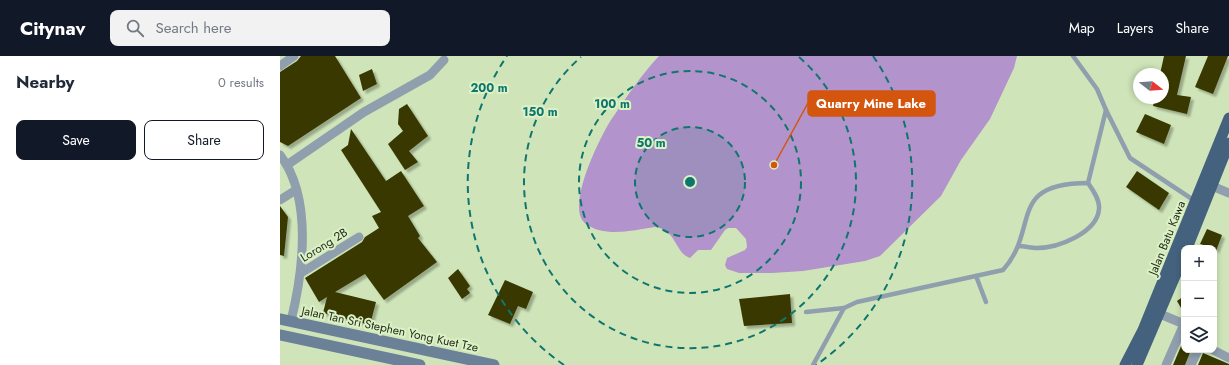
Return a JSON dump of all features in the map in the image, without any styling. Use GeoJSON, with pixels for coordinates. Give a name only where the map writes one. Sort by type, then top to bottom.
{"type":"FeatureCollection","features":[{"type":"Feature","properties":{"kind":"highway","name":"Jalan Batu Kawa"},"geometry":{"type":"LineString","coordinates":[[1124,365],[1143,330],[1229,118]]}},
{"type":"Feature","properties":{"kind":"highway","name":"Jalan Batu Kawa"},"geometry":{"type":"LineString","coordinates":[[1188,245],[1229,143]]}},
{"type":"Feature","properties":{"kind":"highway","name":"Jalan Batu Kawa"},"geometry":{"type":"LineString","coordinates":[[1137,365],[1181,262]]}},
{"type":"Feature","properties":{"kind":"main road","name":"Jalan Tan Sri Stephen Yong Kuet Tze"},"geometry":{"type":"LineString","coordinates":[[280,319],[494,365]]}},
{"type":"Feature","properties":{"kind":"main road"},"geometry":{"type":"LineString","coordinates":[[291,321],[296,331],[309,341]]}},
{"type":"Feature","properties":{"kind":"main road"},"geometry":{"type":"LineString","coordinates":[[280,335],[420,365]]}},
{"type":"Feature","properties":{"kind":"street"},"geometry":{"type":"LineString","coordinates":[[287,165],[364,112],[430,75],[444,60]]}},
{"type":"Feature","properties":{"kind":"street"},"geometry":{"type":"LineString","coordinates":[[280,155],[287,165],[296,190],[302,222],[301,273],[291,321]]}},
{"type":"Feature","properties":{"kind":"street"},"geometry":{"type":"LineString","coordinates":[[1212,186],[1229,193]]}},
{"type":"Feature","properties":{"kind":"street"},"geometry":{"type":"LineString","coordinates":[[280,200],[296,190]]}},
{"type":"Feature","properties":{"kind":"street","name":"Lorong 2B"},"geometry":{"type":"LineString","coordinates":[[301,273],[359,237]]}},
{"type":"Feature","properties":{"kind":"street"},"geometry":{"type":"LineString","coordinates":[[1160,314],[1181,323]]}},
{"type":"Feature","properties":{"kind":"street"},"geometry":{"type":"LineString","coordinates":[[1166,365],[1181,331]]}},
{"type":"Feature","properties":{"kind":"street"},"geometry":{"type":"LineString","coordinates":[[1217,352],[1229,358]]}},
{"type":"Feature","properties":{"kind":"street"},"geometry":{"type":"LineString","coordinates":[[1191,365],[1197,353]]}},
{"type":"Feature","properties":{"kind":"lane"},"geometry":{"type":"LineString","coordinates":[[1073,56],[1097,89],[1130,158],[1195,201]]}},
{"type":"Feature","properties":{"kind":"lane"},"geometry":{"type":"LineString","coordinates":[[1088,183],[1106,110]]}},
{"type":"Feature","properties":{"kind":"lane"},"geometry":{"type":"LineString","coordinates":[[806,312],[844,308],[857,302],[1002,270],[1018,246],[1023,225],[1031,205],[1038,196],[1049,188],[1074,183],[1088,183]]}},
{"type":"Feature","properties":{"kind":"lane"},"geometry":{"type":"LineString","coordinates":[[1018,246],[1038,248],[1060,243],[1084,233],[1095,219],[1099,208],[1096,193],[1088,183]]}},
{"type":"Feature","properties":{"kind":"lane"},"geometry":{"type":"LineString","coordinates":[[976,276],[986,302]]}},
{"type":"Feature","properties":{"kind":"lane"},"geometry":{"type":"LineString","coordinates":[[813,365],[844,308]]}},
{"type":"Feature","properties":{"kind":"shaded area"},"geometry":{"type":"Polygon","coordinates":[[[659,56],[1017,56],[1014,68],[990,119],[961,160],[941,196],[880,256],[865,261],[803,271],[739,273],[727,269],[725,265],[727,258],[745,250],[747,247],[746,239],[736,228],[728,228],[725,230],[711,250],[698,250],[690,258],[681,251],[671,236],[662,229],[655,227],[620,232],[602,231],[586,224],[580,216],[579,204],[581,189],[592,156],[599,141],[628,95],[659,56]]]}},
{"type":"Feature","properties":{"kind":"building"},"geometry":{"type":"Polygon","coordinates":[[[301,56],[335,56],[361,98],[288,146],[280,142],[280,72],[297,61],[301,56]]]}},
{"type":"Feature","properties":{"kind":"building"},"geometry":{"type":"Polygon","coordinates":[[[1164,56],[1186,56],[1177,95],[1191,97],[1187,114],[1153,106],[1154,104],[1169,104],[1169,68],[1161,68],[1164,56]]]}},
{"type":"Feature","properties":{"kind":"building"},"geometry":{"type":"Polygon","coordinates":[[[1208,56],[1228,56],[1213,94],[1195,87],[1208,56]]]}},
{"type":"Feature","properties":{"kind":"building"},"geometry":{"type":"Polygon","coordinates":[[[372,69],[377,84],[363,91],[359,75],[372,69]]]}},
{"type":"Feature","properties":{"kind":"building"},"geometry":{"type":"Polygon","coordinates":[[[407,104],[428,136],[409,151],[418,162],[405,170],[388,144],[403,131],[398,124],[399,109],[407,104]]]}},
{"type":"Feature","properties":{"kind":"building"},"geometry":{"type":"Polygon","coordinates":[[[1145,114],[1171,125],[1164,144],[1136,132],[1145,114]]]}},
{"type":"Feature","properties":{"kind":"building"},"geometry":{"type":"Polygon","coordinates":[[[351,129],[386,181],[401,171],[424,206],[408,216],[420,236],[418,238],[437,262],[384,300],[365,274],[335,292],[376,302],[370,325],[323,313],[327,297],[319,302],[305,278],[362,242],[365,237],[379,228],[372,216],[381,212],[341,150],[348,145],[351,129]]]}},
{"type":"Feature","properties":{"kind":"building"},"geometry":{"type":"Polygon","coordinates":[[[1137,171],[1169,193],[1159,210],[1126,187],[1137,171]]]}},
{"type":"Feature","properties":{"kind":"building"},"geometry":{"type":"Polygon","coordinates":[[[280,206],[288,217],[284,256],[280,255],[280,206]]]}},
{"type":"Feature","properties":{"kind":"building"},"geometry":{"type":"Polygon","coordinates":[[[1207,229],[1222,235],[1217,248],[1217,245],[1200,244],[1207,229]]]}},
{"type":"Feature","properties":{"kind":"building"},"geometry":{"type":"Polygon","coordinates":[[[458,269],[470,286],[467,289],[470,293],[462,299],[448,278],[458,269]]]}},
{"type":"Feature","properties":{"kind":"building"},"geometry":{"type":"Polygon","coordinates":[[[505,280],[533,292],[526,309],[518,306],[510,324],[488,315],[505,280]]]}},
{"type":"Feature","properties":{"kind":"building"},"geometry":{"type":"Polygon","coordinates":[[[790,294],[792,323],[744,326],[739,299],[790,294]]]}},
{"type":"Feature","properties":{"kind":"building"},"geometry":{"type":"Polygon","coordinates":[[[1181,298],[1181,308],[1177,301],[1181,298]]]}},
{"type":"Feature","properties":{"kind":"building"},"geometry":{"type":"Polygon","coordinates":[[[1181,346],[1181,353],[1190,353],[1185,365],[1173,365],[1181,346]]]}},
{"type":"Feature","properties":{"kind":"building"},"geometry":{"type":"Polygon","coordinates":[[[1203,353],[1229,364],[1229,365],[1198,365],[1203,353]]]}},
{"type":"Feature","properties":{"kind":"place","name":"Quarry Mine Lake"},"geometry":{"type":"Point","coordinates":[774,165]}}]}
